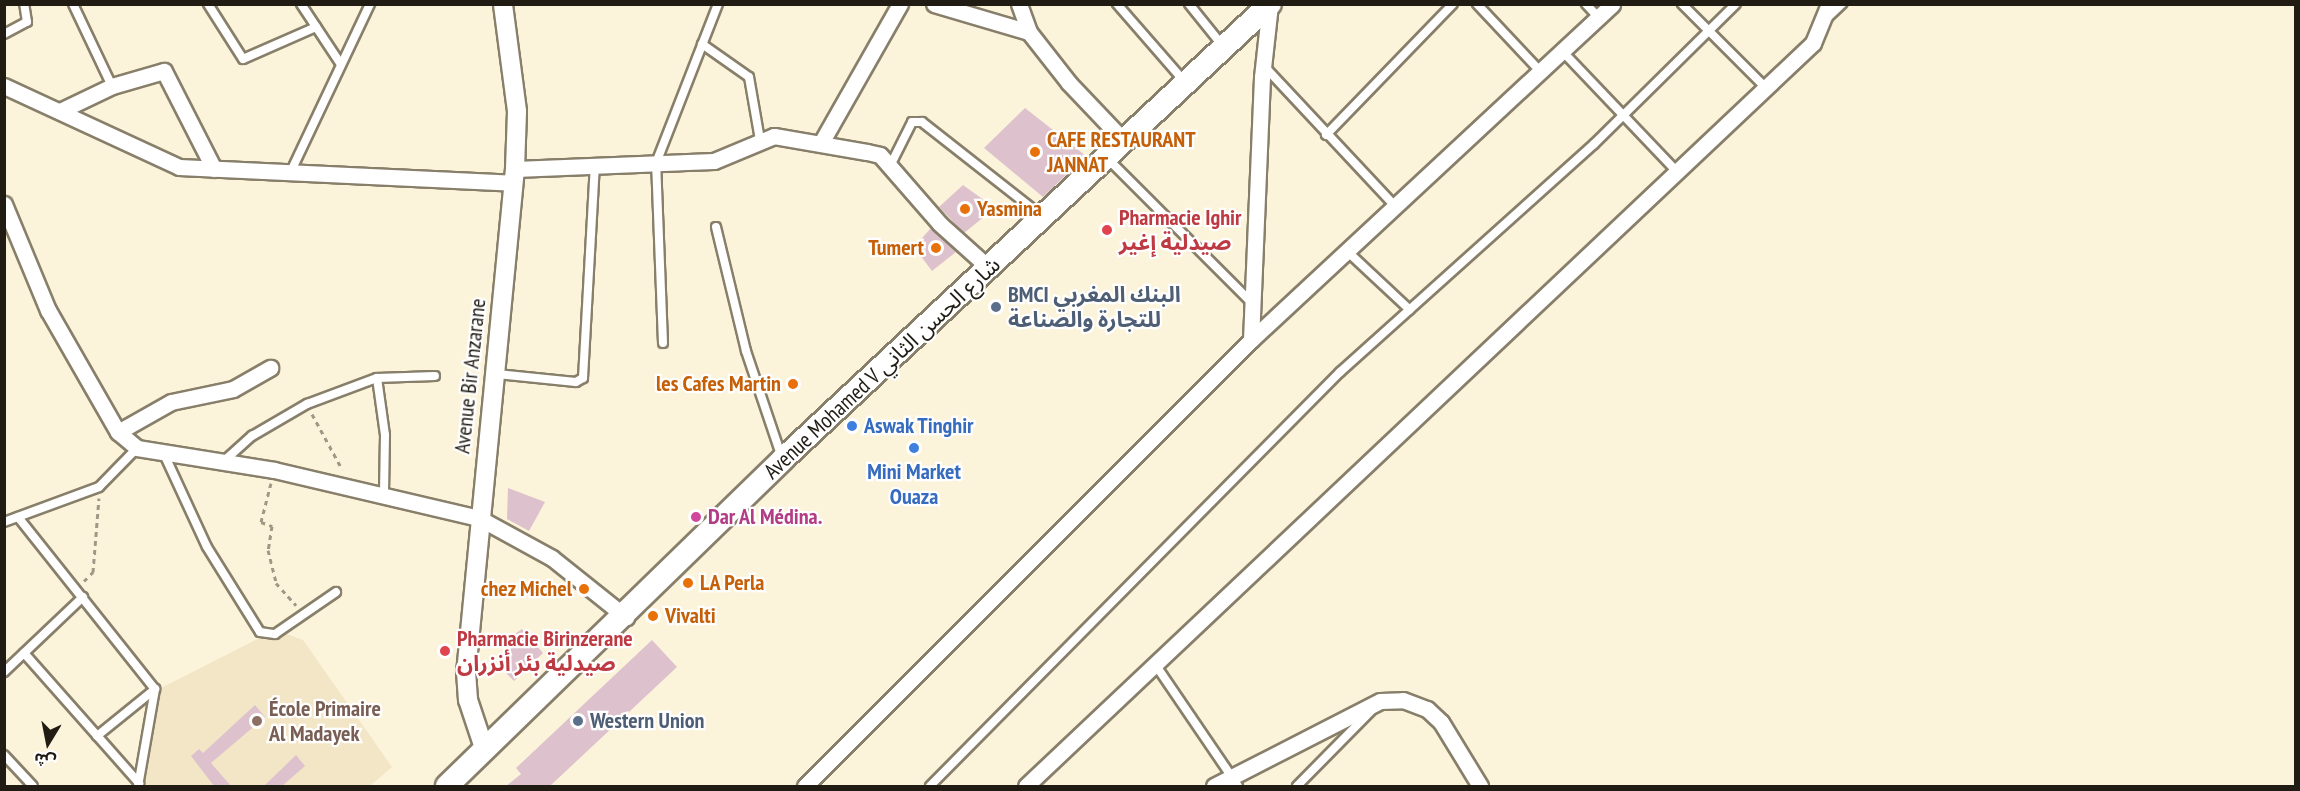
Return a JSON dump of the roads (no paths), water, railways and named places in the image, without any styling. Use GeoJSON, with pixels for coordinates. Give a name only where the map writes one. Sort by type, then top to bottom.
{"type":"FeatureCollection","features":[{"type":"Feature","properties":{"kind":"main road","name":"Avenue Mohamed V شارع الحسن الثاني"},"geometry":{"type":"LineString","coordinates":[[447,786],[626,617],[783,459],[1125,142],[1270,4]]}},
{"type":"Feature","properties":{"kind":"street","name":"Avenue Bir Anzarane"},"geometry":{"type":"LineString","coordinates":[[485,751],[468,699],[466,673],[479,518],[496,374],[514,176],[517,111],[503,4]]}},
{"type":"Feature","properties":{"kind":"street"},"geometry":{"type":"LineString","coordinates":[[822,143],[900,4]]}},
{"type":"Feature","properties":{"kind":"street"},"geometry":{"type":"LineString","coordinates":[[933,4],[1029,32]]}},
{"type":"Feature","properties":{"kind":"street"},"geometry":{"type":"LineString","coordinates":[[1019,4],[1029,32],[1125,142]]}},
{"type":"Feature","properties":{"kind":"street"},"geometry":{"type":"LineString","coordinates":[[1251,340],[1263,65],[1270,4]]}},
{"type":"Feature","properties":{"kind":"street"},"geometry":{"type":"LineString","coordinates":[[805,786],[1251,340],[1397,208],[1612,4]]}},
{"type":"Feature","properties":{"kind":"street"},"geometry":{"type":"LineString","coordinates":[[1026,786],[1156,667],[1813,43],[1824,21],[1829,4]]}},
{"type":"Feature","properties":{"kind":"street"},"geometry":{"type":"LineString","coordinates":[[62,110],[112,86],[164,71],[214,169]]}},
{"type":"Feature","properties":{"kind":"street"},"geometry":{"type":"LineString","coordinates":[[4,86],[62,110],[179,167],[514,176],[595,165],[714,161],[760,140],[822,143],[880,155],[940,224],[988,267]]}},
{"type":"Feature","properties":{"kind":"street"},"geometry":{"type":"LineString","coordinates":[[4,204],[48,310],[118,432],[137,448],[274,470],[479,518],[552,558],[626,617]]}},
{"type":"Feature","properties":{"kind":"street"},"geometry":{"type":"LineString","coordinates":[[118,432],[171,402],[232,389],[270,368]]}},
{"type":"Feature","properties":{"kind":"street"},"geometry":{"type":"LineString","coordinates":[[1214,786],[1234,781],[1380,701],[1404,700],[1427,709],[1480,786]]}},
{"type":"Feature","properties":{"kind":"lane"},"geometry":{"type":"LineString","coordinates":[[4,34],[27,22],[24,4]]}},
{"type":"Feature","properties":{"kind":"lane"},"geometry":{"type":"LineString","coordinates":[[73,4],[112,86]]}},
{"type":"Feature","properties":{"kind":"lane"},"geometry":{"type":"LineString","coordinates":[[208,4],[243,59],[316,27]]}},
{"type":"Feature","properties":{"kind":"lane"},"geometry":{"type":"LineString","coordinates":[[301,4],[340,63]]}},
{"type":"Feature","properties":{"kind":"lane"},"geometry":{"type":"LineString","coordinates":[[292,169],[340,63],[370,4]]}},
{"type":"Feature","properties":{"kind":"lane"},"geometry":{"type":"LineString","coordinates":[[663,343],[656,164],[718,4]]}},
{"type":"Feature","properties":{"kind":"lane"},"geometry":{"type":"LineString","coordinates":[[1117,4],[1186,84]]}},
{"type":"Feature","properties":{"kind":"lane"},"geometry":{"type":"LineString","coordinates":[[1125,12],[1132,4]]}},
{"type":"Feature","properties":{"kind":"lane"},"geometry":{"type":"LineString","coordinates":[[1189,4],[1225,48]]}},
{"type":"Feature","properties":{"kind":"lane"},"geometry":{"type":"LineString","coordinates":[[1326,135],[1453,4]]}},
{"type":"Feature","properties":{"kind":"lane"},"geometry":{"type":"LineString","coordinates":[[1477,4],[1540,71]]}},
{"type":"Feature","properties":{"kind":"lane"},"geometry":{"type":"LineString","coordinates":[[1586,4],[1599,18]]}},
{"type":"Feature","properties":{"kind":"lane"},"geometry":{"type":"LineString","coordinates":[[1682,4],[1766,88]]}},
{"type":"Feature","properties":{"kind":"lane"},"geometry":{"type":"LineString","coordinates":[[930,786],[1340,372],[1621,116],[1736,4]]}},
{"type":"Feature","properties":{"kind":"lane"},"geometry":{"type":"LineString","coordinates":[[1824,21],[1842,4]]}},
{"type":"Feature","properties":{"kind":"lane"},"geometry":{"type":"LineString","coordinates":[[702,44],[749,76],[760,140]]}},
{"type":"Feature","properties":{"kind":"lane"},"geometry":{"type":"LineString","coordinates":[[1562,51],[1621,116],[1678,173]]}},
{"type":"Feature","properties":{"kind":"lane"},"geometry":{"type":"LineString","coordinates":[[1263,65],[1326,135],[1397,208]]}},
{"type":"Feature","properties":{"kind":"lane"},"geometry":{"type":"LineString","coordinates":[[890,166],[912,122],[922,122],[1007,183],[1043,217]]}},
{"type":"Feature","properties":{"kind":"lane"},"geometry":{"type":"LineString","coordinates":[[1107,158],[1253,304]]}},
{"type":"Feature","properties":{"kind":"lane"},"geometry":{"type":"LineString","coordinates":[[496,374],[576,382],[583,378],[595,165]]}},
{"type":"Feature","properties":{"kind":"lane"},"geometry":{"type":"LineString","coordinates":[[716,227],[746,351],[783,459]]}},
{"type":"Feature","properties":{"kind":"lane"},"geometry":{"type":"LineString","coordinates":[[1348,253],[1410,310]]}},
{"type":"Feature","properties":{"kind":"lane"},"geometry":{"type":"LineString","coordinates":[[224,462],[252,436],[307,404],[377,378],[435,376]]}},
{"type":"Feature","properties":{"kind":"lane"},"geometry":{"type":"LineString","coordinates":[[377,378],[385,435],[384,495]]}},
{"type":"Feature","properties":{"kind":"lane"},"geometry":{"type":"LineString","coordinates":[[4,522],[99,487],[137,448]]}},
{"type":"Feature","properties":{"kind":"lane"},"geometry":{"type":"LineString","coordinates":[[164,454],[207,547],[260,632],[276,634],[336,592]]}},
{"type":"Feature","properties":{"kind":"lane"},"geometry":{"type":"LineString","coordinates":[[18,517],[155,689],[138,785]]}},
{"type":"Feature","properties":{"kind":"lane"},"geometry":{"type":"LineString","coordinates":[[4,672],[83,597]]}},
{"type":"Feature","properties":{"kind":"lane"},"geometry":{"type":"LineString","coordinates":[[24,653],[138,785]]}},
{"type":"Feature","properties":{"kind":"lane"},"geometry":{"type":"LineString","coordinates":[[1156,667],[1234,781]]}},
{"type":"Feature","properties":{"kind":"lane"},"geometry":{"type":"LineString","coordinates":[[97,736],[155,689]]}},
{"type":"Feature","properties":{"kind":"lane"},"geometry":{"type":"LineString","coordinates":[[1297,786],[1380,701]]}},
{"type":"Feature","properties":{"kind":"lane"},"geometry":{"type":"LineString","coordinates":[[4,755],[33,786]]}},
{"type":"Feature","properties":{"kind":"place","name":"CAFE RESTAURANT JANNAT"},"geometry":{"type":"Point","coordinates":[1035,152]}},
{"type":"Feature","properties":{"kind":"place","name":"Yasmina"},"geometry":{"type":"Point","coordinates":[965,209]}},
{"type":"Feature","properties":{"kind":"place","name":"Pharmacie Ighir صيدلية إغير"},"geometry":{"type":"Point","coordinates":[1107,230]}},
{"type":"Feature","properties":{"kind":"place","name":"Tumert"},"geometry":{"type":"Point","coordinates":[936,248]}},
{"type":"Feature","properties":{"kind":"place","name":"BMCI البنك المغربي للتجارة والصناعة"},"geometry":{"type":"Point","coordinates":[996,307]}},
{"type":"Feature","properties":{"kind":"place","name":"les Cafes Martin"},"geometry":{"type":"Point","coordinates":[793,384]}},
{"type":"Feature","properties":{"kind":"place","name":"Aswak Tinghir"},"geometry":{"type":"Point","coordinates":[852,426]}},
{"type":"Feature","properties":{"kind":"place","name":"Mini Market Ouaza"},"geometry":{"type":"Point","coordinates":[914,448]}},
{"type":"Feature","properties":{"kind":"place","name":"Dar Al Médina."},"geometry":{"type":"Point","coordinates":[696,517]}},
{"type":"Feature","properties":{"kind":"place","name":"LA Perla"},"geometry":{"type":"Point","coordinates":[688,583]}},
{"type":"Feature","properties":{"kind":"place","name":"chez Michel"},"geometry":{"type":"Point","coordinates":[584,589]}},
{"type":"Feature","properties":{"kind":"place","name":"Vivalti"},"geometry":{"type":"Point","coordinates":[653,616]}},
{"type":"Feature","properties":{"kind":"place","name":"Pharmacie Birinzerane صيدلية بئر أنزران"},"geometry":{"type":"Point","coordinates":[445,651]}},
{"type":"Feature","properties":{"kind":"place","name":"École Primaire Al Madayek"},"geometry":{"type":"Point","coordinates":[257,721]}},
{"type":"Feature","properties":{"kind":"place","name":"Western Union"},"geometry":{"type":"Point","coordinates":[578,721]}}]}
